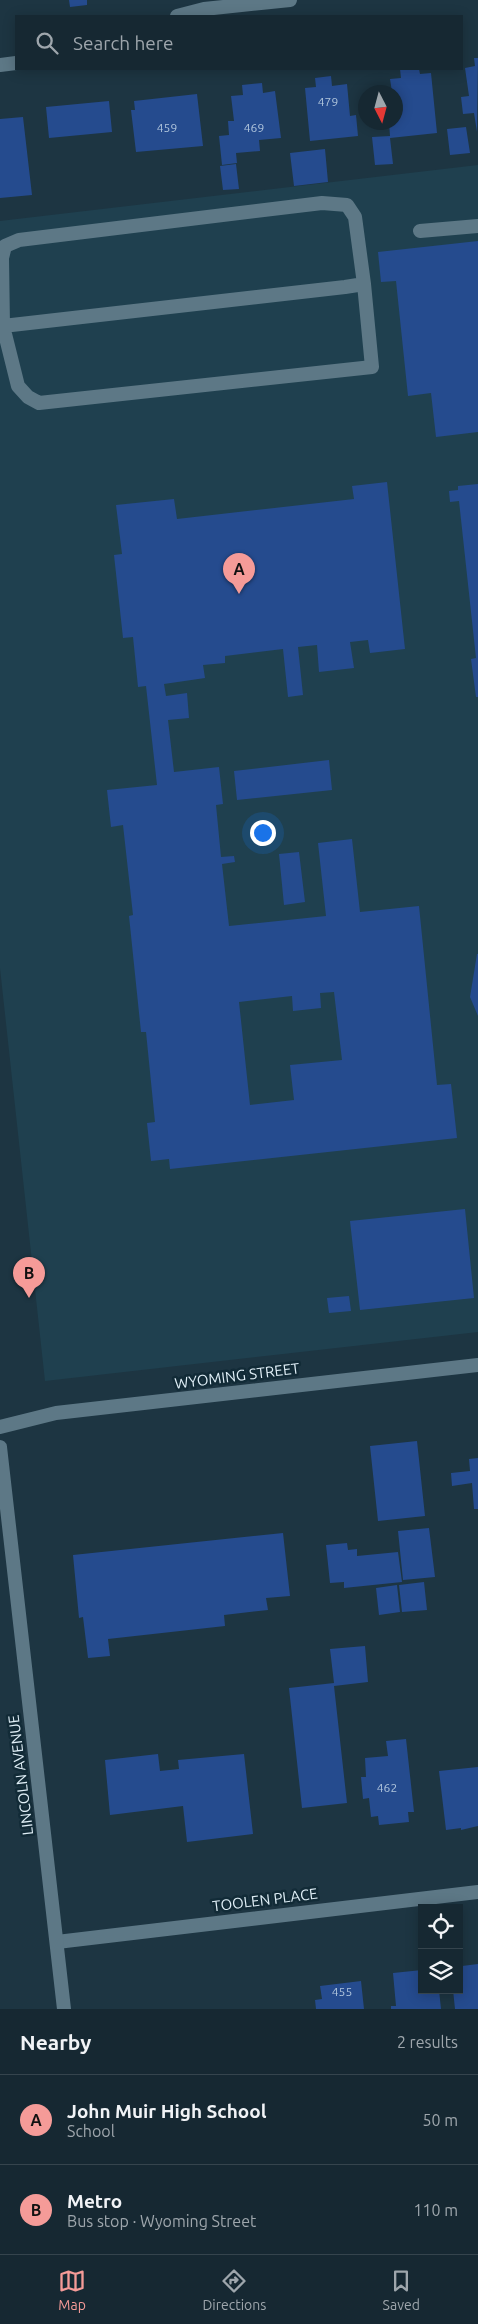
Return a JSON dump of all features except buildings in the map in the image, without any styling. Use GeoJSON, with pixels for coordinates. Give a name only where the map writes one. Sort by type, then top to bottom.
{"type":"FeatureCollection","features":[{"type":"Feature","properties":{"kind":"street"},"geometry":{"type":"LineString","coordinates":[[182,15],[204,9],[290,0]]}},
{"type":"Feature","properties":{"kind":"street"},"geometry":{"type":"LineString","coordinates":[[0,65],[15,63]]}},
{"type":"Feature","properties":{"kind":"street"},"geometry":{"type":"LineString","coordinates":[[322,203],[347,205],[355,217],[364,284],[372,367],[39,403],[28,397],[18,386],[2,326],[2,258],[5,246],[18,240],[322,203]]}},
{"type":"Feature","properties":{"kind":"street"},"geometry":{"type":"LineString","coordinates":[[420,231],[478,226]]}},
{"type":"Feature","properties":{"kind":"street"},"geometry":{"type":"LineString","coordinates":[[2,326],[364,284]]}},
{"type":"Feature","properties":{"kind":"street","name":"WYOMING STREET"},"geometry":{"type":"LineString","coordinates":[[0,1427],[56,1413],[478,1365]]}},
{"type":"Feature","properties":{"kind":"street","name":"LINCOLN AVENUE"},"geometry":{"type":"LineString","coordinates":[[0,1447],[64,2009]]}},
{"type":"Feature","properties":{"kind":"street","name":"TOOLEN PLACE"},"geometry":{"type":"LineString","coordinates":[[56,1942],[478,1892]]}},
{"type":"Feature","properties":{"kind":"shaded area"},"geometry":{"type":"Polygon","coordinates":[[[478,165],[478,1332],[45,1381],[0,968],[0,221],[478,165]]]}},
{"type":"Feature","properties":{"kind":"place","name":"John Muir High School"},"geometry":{"type":"Point","coordinates":[239,594]}},
{"type":"Feature","properties":{"kind":"place","name":"Metro"},"geometry":{"type":"Point","coordinates":[29,1298]}}]}
